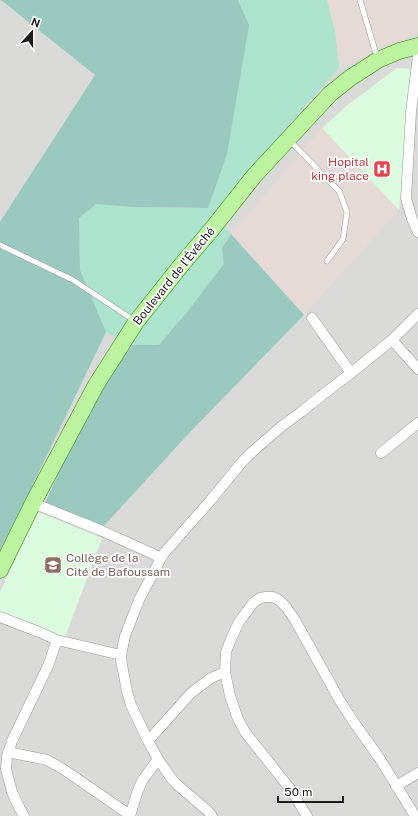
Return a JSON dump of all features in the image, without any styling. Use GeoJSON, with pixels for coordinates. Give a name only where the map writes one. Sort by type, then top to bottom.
{"type":"FeatureCollection","features":[{"type":"Feature","properties":{"kind":"main road","name":"Boulevard de l'Évêché"},"geometry":{"type":"LineString","coordinates":[[0,570],[33,502],[96,385],[136,322],[183,263],[254,176],[330,94],[350,78],[378,60],[399,51],[418,46]]}},
{"type":"Feature","properties":{"kind":"street"},"geometry":{"type":"LineString","coordinates":[[418,56],[415,112],[406,198],[412,219],[418,232]]}},
{"type":"Feature","properties":{"kind":"street"},"geometry":{"type":"LineString","coordinates":[[212,816],[169,775],[148,741],[131,705],[121,655],[128,626],[139,600],[161,558],[248,456],[282,426],[352,373],[392,340],[418,314]]}},
{"type":"Feature","properties":{"kind":"street"},"geometry":{"type":"LineString","coordinates":[[312,318],[352,373]]}},
{"type":"Feature","properties":{"kind":"street"},"geometry":{"type":"LineString","coordinates":[[392,340],[418,369]]}},
{"type":"Feature","properties":{"kind":"street"},"geometry":{"type":"LineString","coordinates":[[381,453],[418,423]]}},
{"type":"Feature","properties":{"kind":"street"},"geometry":{"type":"LineString","coordinates":[[33,502],[100,530],[161,558]]}},
{"type":"Feature","properties":{"kind":"street"},"geometry":{"type":"LineString","coordinates":[[307,816],[291,790],[245,732],[238,719],[230,696],[225,672],[226,652],[239,622],[254,603],[260,598],[274,597],[286,607],[300,627],[340,701],[380,759],[415,816]]}},
{"type":"Feature","properties":{"kind":"street"},"geometry":{"type":"LineString","coordinates":[[0,617],[57,640],[121,655]]}},
{"type":"Feature","properties":{"kind":"street"},"geometry":{"type":"LineString","coordinates":[[24,816],[11,788],[6,769],[8,752],[48,666],[57,640]]}},
{"type":"Feature","properties":{"kind":"street"},"geometry":{"type":"LineString","coordinates":[[148,741],[191,693],[210,678],[225,672]]}},
{"type":"Feature","properties":{"kind":"street"},"geometry":{"type":"LineString","coordinates":[[8,752],[47,760],[63,769],[130,815],[142,781],[158,759]]}},
{"type":"Feature","properties":{"kind":"street"},"geometry":{"type":"LineString","coordinates":[[396,786],[418,773]]}},
{"type":"Feature","properties":{"kind":"lane"},"geometry":{"type":"LineString","coordinates":[[360,0],[378,60]]}},
{"type":"Feature","properties":{"kind":"lane"},"geometry":{"type":"LineString","coordinates":[[288,139],[339,191],[347,212],[343,239],[327,261]]}},
{"type":"Feature","properties":{"kind":"lane"},"geometry":{"type":"LineString","coordinates":[[0,245],[73,280],[136,322]]}},
{"type":"Feature","properties":{"kind":"shaded area"},"geometry":{"type":"Polygon","coordinates":[[[0,0],[418,0],[418,816],[0,816],[0,0]]]}},
{"type":"Feature","properties":{"kind":"shaded area"},"geometry":{"type":"Polygon","coordinates":[[[1,0],[238,0],[249,25],[227,154],[208,208],[132,207],[96,204],[79,218],[80,270],[106,332],[0,550],[0,222],[95,75],[1,0]]]}},
{"type":"Feature","properties":{"kind":"shaded area"},"geometry":{"type":"Polygon","coordinates":[[[238,0],[327,0],[335,32],[339,68],[262,157],[214,219],[231,234],[222,248],[225,264],[159,345],[132,345],[106,332],[80,270],[79,217],[96,204],[132,207],[208,208],[249,25],[238,0]]]}},
{"type":"Feature","properties":{"kind":"shaded area"},"geometry":{"type":"Polygon","coordinates":[[[327,0],[418,0],[418,34],[339,68],[335,32],[327,0]]]}},
{"type":"Feature","properties":{"kind":"shaded area","name":"Hopital king place"},"geometry":{"type":"Polygon","coordinates":[[[397,68],[414,69],[399,210],[322,128],[349,104],[397,68]]]}},
{"type":"Feature","properties":{"kind":"shaded area"},"geometry":{"type":"Polygon","coordinates":[[[322,128],[399,210],[304,315],[231,234],[322,128]]]}},
{"type":"Feature","properties":{"kind":"shaded area"},"geometry":{"type":"Polygon","coordinates":[[[231,234],[304,315],[192,430],[102,528],[45,503],[75,437],[121,359],[132,345],[159,345],[224,264],[222,248],[231,234]]]}},
{"type":"Feature","properties":{"kind":"shaded area","name":"Collège de la Cité de Bafoussam"},"geometry":{"type":"Polygon","coordinates":[[[38,512],[102,538],[64,640],[0,614],[0,592],[38,512]]]}},
{"type":"Feature","properties":{"kind":"place","name":"Hopital king place"},"geometry":{"type":"Point","coordinates":[382,169]}},
{"type":"Feature","properties":{"kind":"place","name":"Collège de la Cité de Bafoussam"},"geometry":{"type":"Point","coordinates":[53,565]}}]}
